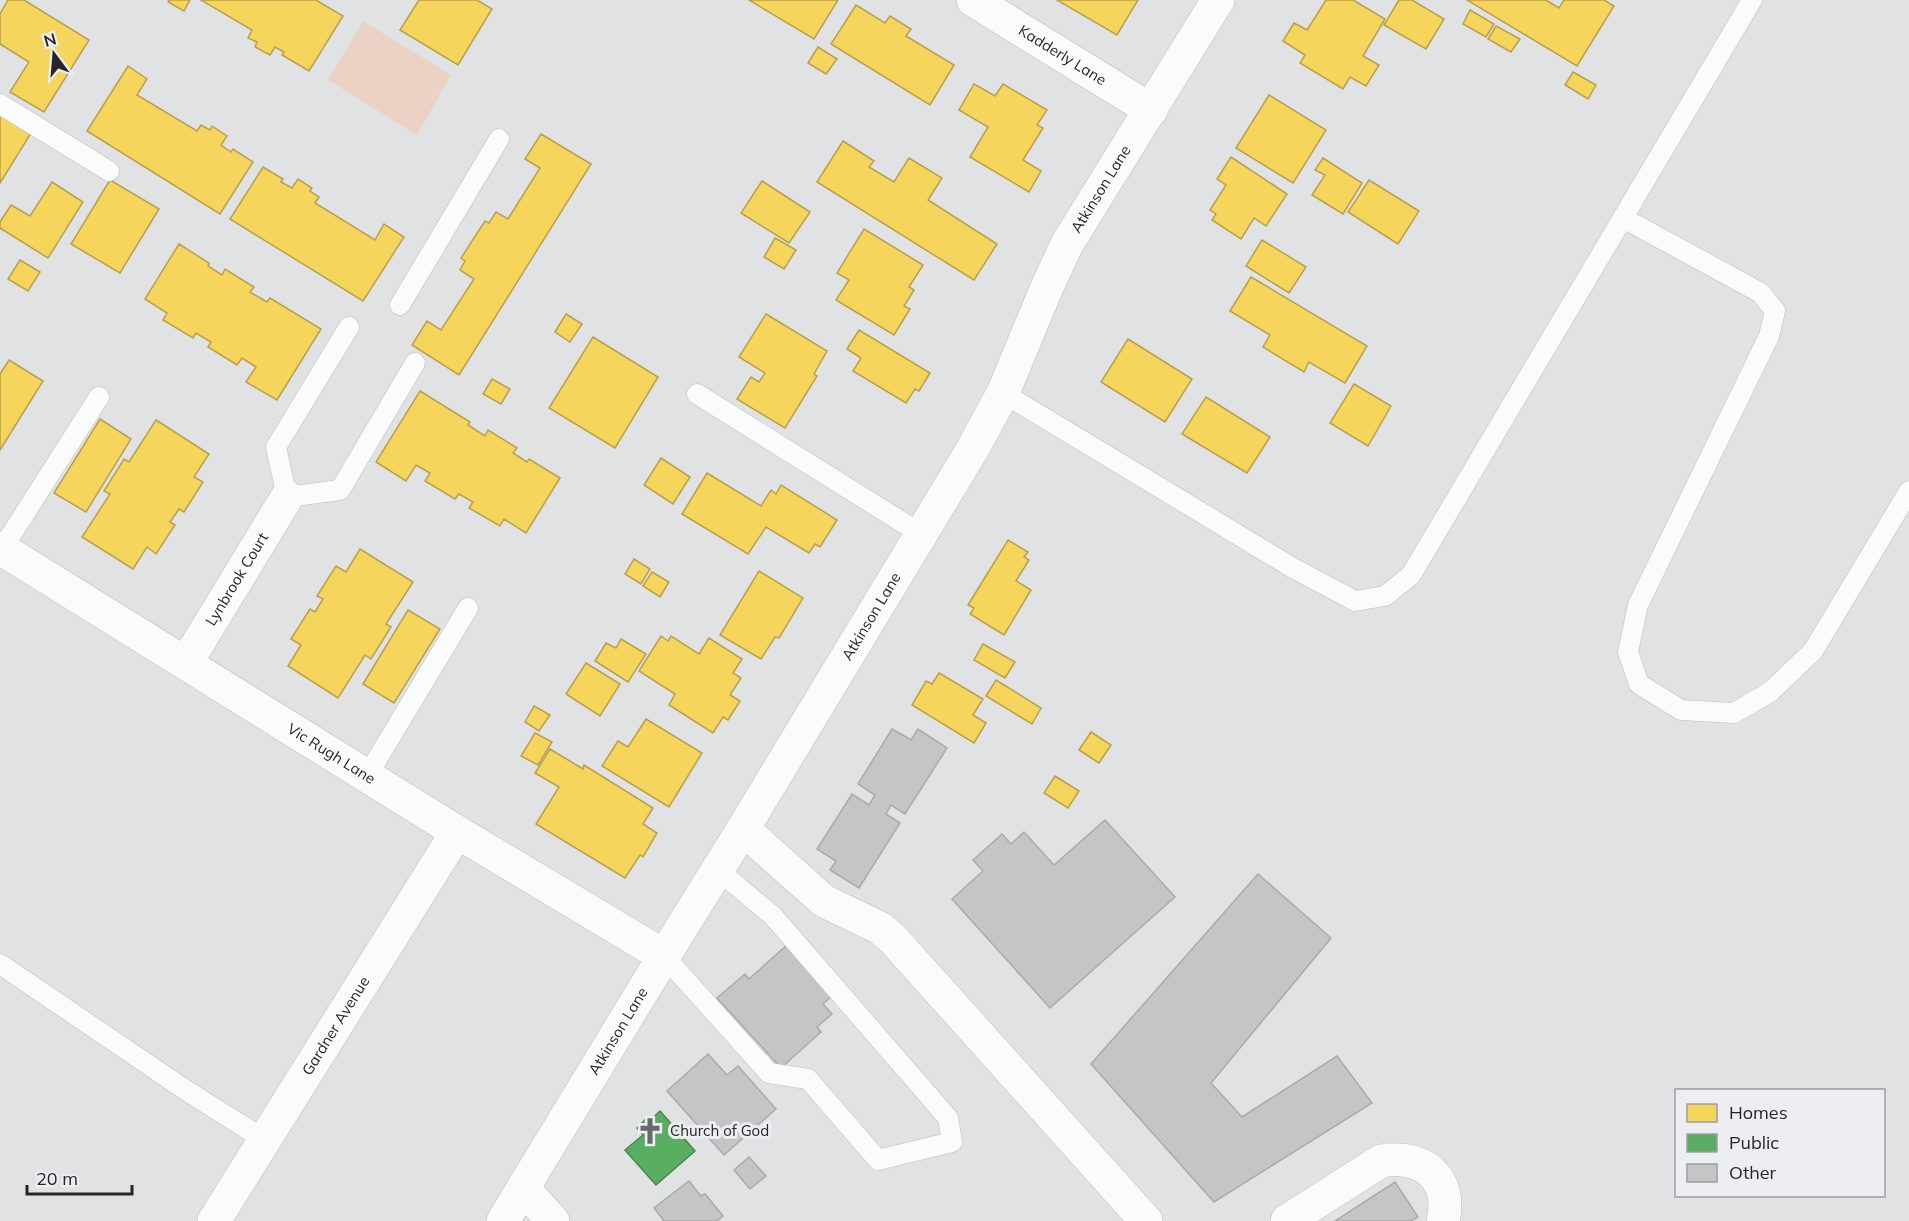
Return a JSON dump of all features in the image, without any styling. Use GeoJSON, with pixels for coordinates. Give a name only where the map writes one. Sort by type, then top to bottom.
{"type":"FeatureCollection","features":[{"type":"Feature","properties":{"kind":"street","name":"Kadderly Lane"},"geometry":{"type":"LineString","coordinates":[[973,0],[1150,110]]}},
{"type":"Feature","properties":{"kind":"street","name":"Atkinson Lane"},"geometry":{"type":"LineString","coordinates":[[503,1221],[743,830],[972,450],[1003,393],[1067,244],[1218,0]]}},
{"type":"Feature","properties":{"kind":"street","name":"Lynbrook Court"},"geometry":{"type":"LineString","coordinates":[[186,663],[287,497]]}},
{"type":"Feature","properties":{"kind":"street","name":"Vic Rugh Lane"},"geometry":{"type":"LineString","coordinates":[[1,548],[457,832],[664,956]]}},
{"type":"Feature","properties":{"kind":"street"},"geometry":{"type":"LineString","coordinates":[[743,830],[824,901],[880,928],[892,938],[1146,1221]]}},
{"type":"Feature","properties":{"kind":"street","name":"Gardner Avenue"},"geometry":{"type":"LineString","coordinates":[[214,1221],[457,832]]}},
{"type":"Feature","properties":{"kind":"street"},"geometry":{"type":"LineString","coordinates":[[1287,1221],[1380,1161],[1396,1159],[1411,1160],[1432,1173],[1444,1195],[1443,1221]]}},
{"type":"Feature","properties":{"kind":"street"},"geometry":{"type":"LineString","coordinates":[[523,1188],[553,1221]]}},
{"type":"Feature","properties":{"kind":"lane"},"geometry":{"type":"LineString","coordinates":[[1003,393],[1293,568],[1355,602],[1385,596],[1411,575],[1752,0]]}},
{"type":"Feature","properties":{"kind":"lane"},"geometry":{"type":"LineString","coordinates":[[0,104],[109,171]]}},
{"type":"Feature","properties":{"kind":"lane"},"geometry":{"type":"LineString","coordinates":[[400,305],[499,139]]}},
{"type":"Feature","properties":{"kind":"lane"},"geometry":{"type":"LineString","coordinates":[[1623,218],[1761,293],[1775,311],[1769,336],[1638,605],[1628,652],[1639,684],[1681,710],[1734,713],[1770,692],[1813,651],[1909,491]]}},
{"type":"Feature","properties":{"kind":"lane"},"geometry":{"type":"LineString","coordinates":[[349,327],[276,447],[287,497],[340,490],[415,363]]}},
{"type":"Feature","properties":{"kind":"lane"},"geometry":{"type":"LineString","coordinates":[[697,394],[921,534]]}},
{"type":"Feature","properties":{"kind":"lane"},"geometry":{"type":"LineString","coordinates":[[1,548],[99,397]]}},
{"type":"Feature","properties":{"kind":"lane"},"geometry":{"type":"LineString","coordinates":[[367,776],[468,608]]}},
{"type":"Feature","properties":{"kind":"lane"},"geometry":{"type":"LineString","coordinates":[[664,956],[770,1073],[808,1079],[878,1160],[952,1142],[948,1118],[773,916],[718,870]]}},
{"type":"Feature","properties":{"kind":"lane"},"geometry":{"type":"LineString","coordinates":[[0,964],[265,1140]]}},
{"type":"Feature","properties":{"kind":"shaded area"},"geometry":{"type":"Polygon","coordinates":[[[363,21],[451,75],[417,135],[328,80],[363,21]]]}},
{"type":"Feature","properties":{"kind":"building: Homes"},"geometry":{"type":"Polygon","coordinates":[[[8,0],[24,0],[89,40],[44,112],[10,92],[29,62],[0,44],[0,14],[8,0]]]}},
{"type":"Feature","properties":{"kind":"building: Homes"},"geometry":{"type":"Polygon","coordinates":[[[169,0],[190,0],[184,11],[168,2],[169,0]]]}},
{"type":"Feature","properties":{"kind":"building: Homes"},"geometry":{"type":"Polygon","coordinates":[[[201,0],[316,0],[343,16],[309,71],[282,55],[284,52],[275,47],[270,55],[255,47],[257,42],[248,38],[252,30],[201,0]]]}},
{"type":"Feature","properties":{"kind":"building: Homes"},"geometry":{"type":"Polygon","coordinates":[[[419,0],[477,0],[492,9],[458,65],[400,30],[419,0]]]}},
{"type":"Feature","properties":{"kind":"building: Homes"},"geometry":{"type":"Polygon","coordinates":[[[749,0],[838,0],[814,39],[749,0]]]}},
{"type":"Feature","properties":{"kind":"building: Homes"},"geometry":{"type":"Polygon","coordinates":[[[1057,0],[1138,0],[1117,35],[1057,0]]]}},
{"type":"Feature","properties":{"kind":"building: Homes"},"geometry":{"type":"Polygon","coordinates":[[[1326,0],[1353,0],[1385,19],[1363,56],[1379,65],[1366,86],[1350,77],[1343,89],[1300,63],[1305,55],[1283,41],[1294,23],[1307,30],[1326,0]]]}},
{"type":"Feature","properties":{"kind":"building: Homes"},"geometry":{"type":"Polygon","coordinates":[[[1399,0],[1412,0],[1444,19],[1426,49],[1384,25],[1399,0]]]}},
{"type":"Feature","properties":{"kind":"building: Homes"},"geometry":{"type":"Polygon","coordinates":[[[1467,0],[1546,0],[1559,8],[1564,0],[1604,0],[1614,6],[1577,66],[1467,0]]]}},
{"type":"Feature","properties":{"kind":"building: Homes"},"geometry":{"type":"Polygon","coordinates":[[[856,5],[885,23],[890,16],[911,29],[906,36],[954,65],[930,105],[831,44],[856,5]]]}},
{"type":"Feature","properties":{"kind":"building: Homes"},"geometry":{"type":"Polygon","coordinates":[[[1470,10],[1494,24],[1486,37],[1463,24],[1470,10]]]}},
{"type":"Feature","properties":{"kind":"building: Homes"},"geometry":{"type":"Polygon","coordinates":[[[1496,26],[1520,39],[1511,52],[1488,39],[1496,26]]]}},
{"type":"Feature","properties":{"kind":"building: Homes"},"geometry":{"type":"Polygon","coordinates":[[[818,47],[837,59],[826,74],[808,63],[818,47]]]}},
{"type":"Feature","properties":{"kind":"building: Homes"},"geometry":{"type":"Polygon","coordinates":[[[128,66],[147,79],[137,95],[197,131],[201,125],[210,130],[212,126],[227,136],[221,145],[231,152],[233,149],[253,162],[220,214],[87,131],[128,66]]]}},
{"type":"Feature","properties":{"kind":"building: Homes"},"geometry":{"type":"Polygon","coordinates":[[[1573,72],[1596,85],[1588,99],[1565,85],[1573,72]]]}},
{"type":"Feature","properties":{"kind":"building: Homes"},"geometry":{"type":"Polygon","coordinates":[[[974,84],[995,96],[1003,84],[1047,110],[1037,125],[1043,128],[1023,160],[1041,171],[1029,192],[970,157],[988,127],[959,110],[974,84]]]}},
{"type":"Feature","properties":{"kind":"building: Homes"},"geometry":{"type":"Polygon","coordinates":[[[1269,95],[1326,130],[1293,183],[1236,148],[1269,95]]]}},
{"type":"Feature","properties":{"kind":"building: Homes"},"geometry":{"type":"Polygon","coordinates":[[[0,114],[31,133],[0,183],[0,114]]]}},
{"type":"Feature","properties":{"kind":"building: Homes"},"geometry":{"type":"Polygon","coordinates":[[[541,134],[591,164],[459,375],[412,345],[427,321],[441,330],[474,279],[460,270],[465,261],[461,258],[485,221],[489,223],[496,212],[508,219],[540,168],[525,159],[541,134]]]}},
{"type":"Feature","properties":{"kind":"building: Homes"},"geometry":{"type":"Polygon","coordinates":[[[843,141],[874,161],[869,167],[894,182],[909,158],[942,178],[928,200],[997,244],[974,280],[817,182],[843,141]]]}},
{"type":"Feature","properties":{"kind":"building: Homes"},"geometry":{"type":"Polygon","coordinates":[[[1231,157],[1287,194],[1266,226],[1254,218],[1241,239],[1212,220],[1216,214],[1210,210],[1226,185],[1217,179],[1231,157]]]}},
{"type":"Feature","properties":{"kind":"building: Homes"},"geometry":{"type":"Polygon","coordinates":[[[1323,158],[1362,183],[1343,214],[1312,195],[1325,175],[1315,170],[1323,158]]]}},
{"type":"Feature","properties":{"kind":"building: Homes"},"geometry":{"type":"Polygon","coordinates":[[[263,167],[283,179],[281,182],[292,188],[298,179],[312,188],[310,191],[319,197],[315,203],[375,240],[384,224],[404,237],[363,301],[230,219],[263,167]]]}},
{"type":"Feature","properties":{"kind":"building: Homes"},"geometry":{"type":"Polygon","coordinates":[[[110,180],[159,209],[120,273],[71,244],[110,180]]]}},
{"type":"Feature","properties":{"kind":"building: Homes"},"geometry":{"type":"Polygon","coordinates":[[[1369,180],[1419,211],[1398,244],[1348,212],[1369,180]]]}},
{"type":"Feature","properties":{"kind":"building: Homes"},"geometry":{"type":"Polygon","coordinates":[[[762,181],[810,212],[789,243],[741,213],[762,181]]]}},
{"type":"Feature","properties":{"kind":"building: Homes"},"geometry":{"type":"Polygon","coordinates":[[[52,182],[83,202],[48,258],[0,228],[0,222],[11,205],[30,216],[52,182]]]}},
{"type":"Feature","properties":{"kind":"building: Homes"},"geometry":{"type":"Polygon","coordinates":[[[864,229],[923,265],[909,287],[914,290],[904,306],[910,309],[894,335],[836,300],[849,280],[837,273],[864,229]]]}},
{"type":"Feature","properties":{"kind":"building: Homes"},"geometry":{"type":"Polygon","coordinates":[[[775,238],[796,250],[784,269],[764,257],[775,238]]]}},
{"type":"Feature","properties":{"kind":"building: Homes"},"geometry":{"type":"Polygon","coordinates":[[[1262,240],[1306,267],[1289,293],[1246,266],[1262,240]]]}},
{"type":"Feature","properties":{"kind":"building: Homes"},"geometry":{"type":"Polygon","coordinates":[[[179,244],[209,263],[208,266],[222,275],[225,269],[254,287],[250,292],[267,302],[270,298],[321,329],[277,400],[246,382],[256,367],[242,358],[237,365],[208,347],[211,342],[196,333],[193,338],[163,320],[167,313],[145,299],[179,244]]]}},
{"type":"Feature","properties":{"kind":"building: Homes"},"geometry":{"type":"Polygon","coordinates":[[[20,260],[40,272],[28,291],[8,279],[20,260]]]}},
{"type":"Feature","properties":{"kind":"building: Homes"},"geometry":{"type":"Polygon","coordinates":[[[1251,277],[1367,346],[1345,383],[1309,362],[1304,372],[1263,347],[1270,335],[1230,311],[1251,277]]]}},
{"type":"Feature","properties":{"kind":"building: Homes"},"geometry":{"type":"Polygon","coordinates":[[[566,314],[582,324],[570,342],[555,332],[566,314]]]}},
{"type":"Feature","properties":{"kind":"building: Homes"},"geometry":{"type":"Polygon","coordinates":[[[766,314],[827,351],[814,374],[817,376],[785,428],[737,399],[751,377],[759,382],[765,373],[739,357],[766,314]]]}},
{"type":"Feature","properties":{"kind":"building: Homes"},"geometry":{"type":"Polygon","coordinates":[[[859,330],[930,373],[919,391],[915,389],[906,403],[853,371],[861,358],[847,349],[859,330]]]}},
{"type":"Feature","properties":{"kind":"building: Homes"},"geometry":{"type":"Polygon","coordinates":[[[593,337],[658,377],[615,448],[549,408],[593,337]]]}},
{"type":"Feature","properties":{"kind":"building: Homes"},"geometry":{"type":"Polygon","coordinates":[[[1128,339],[1192,379],[1165,422],[1101,382],[1128,339]]]}},
{"type":"Feature","properties":{"kind":"building: Homes"},"geometry":{"type":"Polygon","coordinates":[[[9,360],[43,381],[0,450],[0,374],[9,360]]]}},
{"type":"Feature","properties":{"kind":"building: Homes"},"geometry":{"type":"Polygon","coordinates":[[[492,379],[510,389],[501,404],[483,394],[492,379]]]}},
{"type":"Feature","properties":{"kind":"building: Homes"},"geometry":{"type":"Polygon","coordinates":[[[1354,384],[1391,406],[1368,446],[1330,423],[1354,384]]]}},
{"type":"Feature","properties":{"kind":"building: Homes"},"geometry":{"type":"Polygon","coordinates":[[[420,391],[470,422],[468,425],[485,436],[488,430],[517,448],[513,453],[527,462],[529,459],[560,478],[526,533],[504,519],[500,526],[469,508],[473,502],[459,494],[455,499],[425,481],[430,473],[416,465],[406,481],[376,462],[420,391]]]}},
{"type":"Feature","properties":{"kind":"building: Homes"},"geometry":{"type":"Polygon","coordinates":[[[1206,397],[1270,437],[1247,473],[1182,434],[1206,397]]]}},
{"type":"Feature","properties":{"kind":"building: Homes"},"geometry":{"type":"Polygon","coordinates":[[[100,419],[131,439],[86,512],[54,493],[100,419]]]}},
{"type":"Feature","properties":{"kind":"building: Homes"},"geometry":{"type":"Polygon","coordinates":[[[156,420],[209,454],[194,477],[203,482],[184,512],[179,509],[170,522],[175,525],[156,554],[147,547],[133,569],[82,537],[110,494],[104,491],[124,459],[129,462],[156,420]]]}},
{"type":"Feature","properties":{"kind":"building: Homes"},"geometry":{"type":"Polygon","coordinates":[[[661,458],[690,477],[673,504],[644,485],[661,458]]]}},
{"type":"Feature","properties":{"kind":"building: Homes"},"geometry":{"type":"Polygon","coordinates":[[[707,473],[761,506],[771,490],[776,494],[781,485],[837,520],[820,547],[815,544],[809,553],[766,527],[748,554],[682,514],[707,473]]]}},
{"type":"Feature","properties":{"kind":"building: Homes"},"geometry":{"type":"Polygon","coordinates":[[[1008,540],[1028,552],[1024,557],[1029,560],[1016,581],[1031,590],[1004,635],[970,614],[974,608],[968,605],[1008,540]]]}},
{"type":"Feature","properties":{"kind":"building: Homes"},"geometry":{"type":"Polygon","coordinates":[[[360,549],[413,582],[386,624],[391,627],[371,659],[365,655],[338,698],[288,666],[301,645],[291,639],[310,609],[315,612],[323,599],[317,596],[336,566],[346,572],[360,549]]]}},
{"type":"Feature","properties":{"kind":"building: Homes"},"geometry":{"type":"Polygon","coordinates":[[[634,559],[650,569],[641,584],[625,574],[634,559]]]}},
{"type":"Feature","properties":{"kind":"building: Homes"},"geometry":{"type":"Polygon","coordinates":[[[759,571],[803,598],[779,638],[775,637],[761,659],[720,635],[759,571]]]}},
{"type":"Feature","properties":{"kind":"building: Homes"},"geometry":{"type":"Polygon","coordinates":[[[652,572],[669,582],[660,597],[643,586],[652,572]]]}},
{"type":"Feature","properties":{"kind":"building: Homes"},"geometry":{"type":"Polygon","coordinates":[[[408,610],[440,629],[394,703],[363,684],[408,610]]]}},
{"type":"Feature","properties":{"kind":"building: Homes"},"geometry":{"type":"Polygon","coordinates":[[[661,636],[668,641],[671,636],[699,654],[709,638],[742,659],[733,673],[741,678],[730,695],[740,701],[728,720],[723,717],[713,733],[669,705],[675,694],[639,671],[661,636]]]}},
{"type":"Feature","properties":{"kind":"building: Homes"},"geometry":{"type":"Polygon","coordinates":[[[621,639],[646,654],[628,682],[595,661],[606,643],[616,648],[621,639]]]}},
{"type":"Feature","properties":{"kind":"building: Homes"},"geometry":{"type":"Polygon","coordinates":[[[983,644],[1015,662],[1005,678],[974,660],[983,644]]]}},
{"type":"Feature","properties":{"kind":"building: Homes"},"geometry":{"type":"Polygon","coordinates":[[[586,663],[620,684],[600,716],[566,694],[586,663]]]}},
{"type":"Feature","properties":{"kind":"building: Homes"},"geometry":{"type":"Polygon","coordinates":[[[939,673],[983,699],[973,715],[986,723],[974,743],[912,705],[926,681],[932,684],[939,673]]]}},
{"type":"Feature","properties":{"kind":"building: Homes"},"geometry":{"type":"Polygon","coordinates":[[[996,680],[1041,708],[1032,724],[986,696],[996,680]]]}},
{"type":"Feature","properties":{"kind":"building: Homes"},"geometry":{"type":"Polygon","coordinates":[[[534,706],[550,715],[539,731],[525,722],[534,706]]]}},
{"type":"Feature","properties":{"kind":"building: Homes"},"geometry":{"type":"Polygon","coordinates":[[[646,719],[702,753],[669,807],[602,766],[618,741],[628,747],[646,719]]]}},
{"type":"Feature","properties":{"kind":"building: Homes"},"geometry":{"type":"Polygon","coordinates":[[[1091,732],[1111,745],[1099,763],[1079,750],[1091,732]]]}},
{"type":"Feature","properties":{"kind":"building: Homes"},"geometry":{"type":"Polygon","coordinates":[[[535,733],[552,742],[538,765],[521,756],[535,733]]]}},
{"type":"Feature","properties":{"kind":"building: Homes"},"geometry":{"type":"Polygon","coordinates":[[[550,749],[583,769],[584,765],[653,808],[643,824],[657,833],[643,857],[640,855],[625,878],[536,824],[559,787],[535,773],[550,749]]]}},
{"type":"Feature","properties":{"kind":"building: Homes"},"geometry":{"type":"Polygon","coordinates":[[[1055,776],[1079,791],[1068,808],[1044,793],[1055,776]]]}},
{"type":"Feature","properties":{"kind":"building: Public"},"geometry":{"type":"Polygon","coordinates":[[[660,1111],[695,1151],[656,1185],[625,1150],[643,1135],[637,1128],[645,1120],[647,1123],[660,1111]]]}},
{"type":"Feature","properties":{"kind":"building: Other"},"geometry":{"type":"Polygon","coordinates":[[[892,729],[911,740],[918,729],[947,748],[905,814],[891,805],[886,814],[900,823],[859,888],[830,870],[836,861],[817,849],[852,794],[869,805],[875,795],[858,784],[892,729]]]}},
{"type":"Feature","properties":{"kind":"building: Other"},"geometry":{"type":"Polygon","coordinates":[[[1105,820],[1175,897],[1050,1008],[952,899],[983,871],[973,860],[1002,834],[1011,844],[1024,832],[1054,865],[1105,820]]]}},
{"type":"Feature","properties":{"kind":"building: Other"},"geometry":{"type":"Polygon","coordinates":[[[1258,874],[1331,938],[1211,1083],[1242,1117],[1337,1056],[1372,1103],[1214,1202],[1091,1064],[1258,874]]]}},
{"type":"Feature","properties":{"kind":"building: Other"},"geometry":{"type":"Polygon","coordinates":[[[787,945],[832,996],[823,1004],[832,1014],[817,1027],[821,1032],[781,1068],[717,998],[745,974],[749,979],[787,945]]]}},
{"type":"Feature","properties":{"kind":"building: Other"},"geometry":{"type":"Polygon","coordinates":[[[708,1054],[727,1075],[738,1066],[776,1109],[724,1155],[667,1091],[708,1054]]]}},
{"type":"Feature","properties":{"kind":"building: Other"},"geometry":{"type":"Polygon","coordinates":[[[749,1157],[766,1176],[750,1189],[734,1170],[749,1157]]]}},
{"type":"Feature","properties":{"kind":"building: Other"},"geometry":{"type":"Polygon","coordinates":[[[689,1181],[701,1196],[705,1194],[723,1216],[717,1221],[664,1221],[654,1208],[689,1181]]]}},
{"type":"Feature","properties":{"kind":"building: Other"},"geometry":{"type":"Polygon","coordinates":[[[1395,1182],[1418,1217],[1411,1221],[1335,1221],[1395,1182]]]}},
{"type":"Feature","properties":{"kind":"place","name":"Church of God"},"geometry":{"type":"Point","coordinates":[650,1131]}}]}
